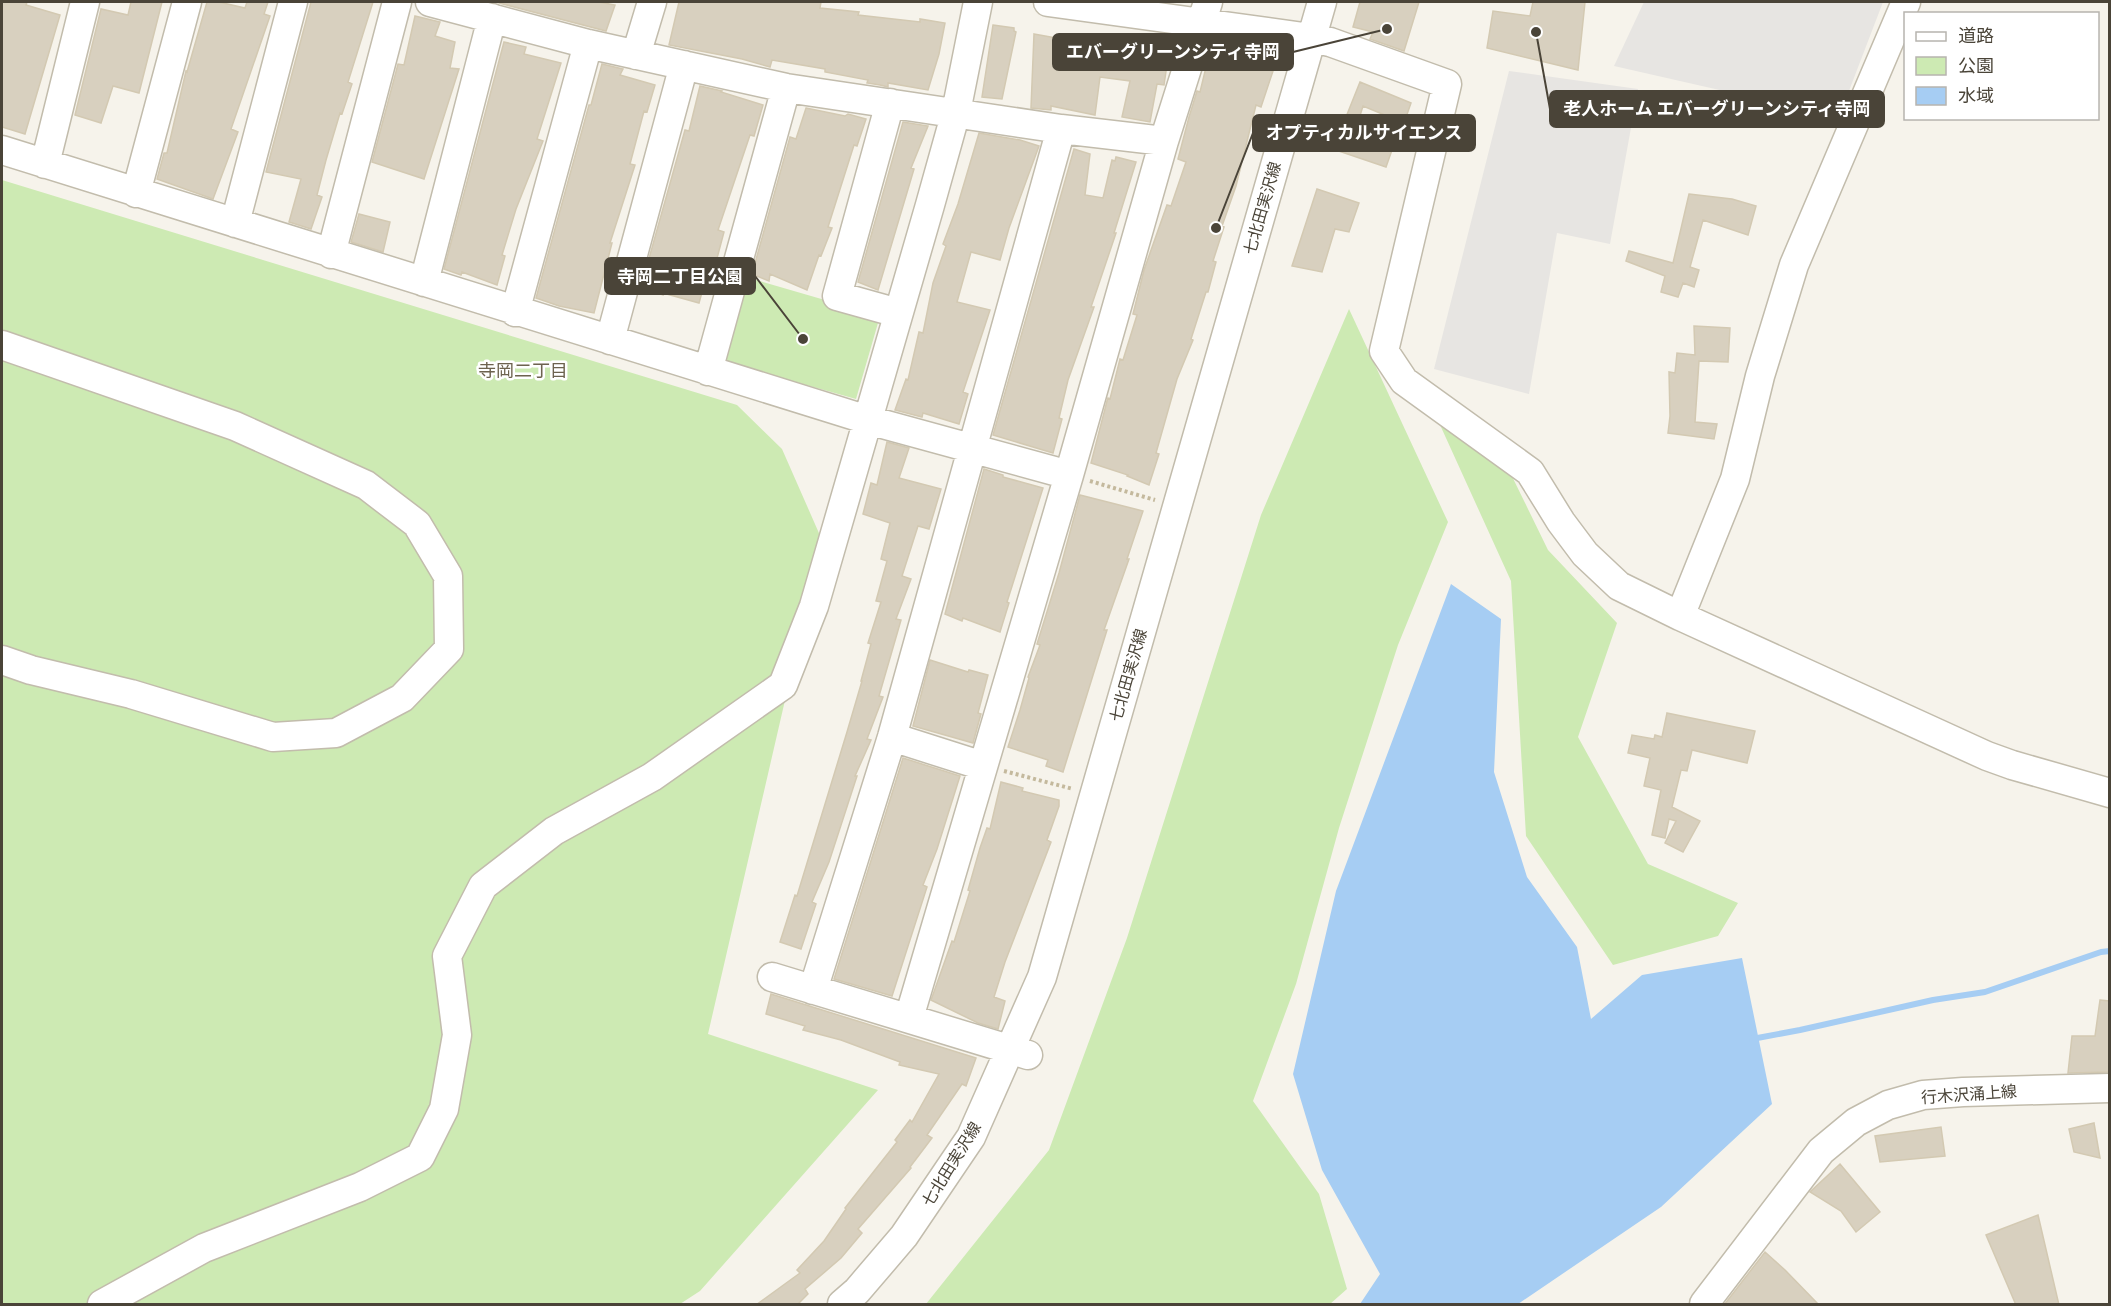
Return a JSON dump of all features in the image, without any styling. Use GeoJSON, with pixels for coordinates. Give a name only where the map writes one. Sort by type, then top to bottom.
{"type":"FeatureCollection","features":[{"type":"Feature","properties":{"kind":"street"},"geometry":{"type":"LineString","coordinates":[[45,164],[86,2]]}},
{"type":"Feature","properties":{"kind":"street"},"geometry":{"type":"LineString","coordinates":[[136,193],[188,2]]}},
{"type":"Feature","properties":{"kind":"street"},"geometry":{"type":"LineString","coordinates":[[235,224],[293,2]]}},
{"type":"Feature","properties":{"kind":"street"},"geometry":{"type":"LineString","coordinates":[[331,254],[397,2]]}},
{"type":"Feature","properties":{"kind":"street"},"geometry":{"type":"LineString","coordinates":[[430,2],[588,44],[786,88],[1061,129],[1164,141]]}},
{"type":"Feature","properties":{"kind":"street"},"geometry":{"type":"LineString","coordinates":[[636,55],[652,2]]}},
{"type":"Feature","properties":{"kind":"street"},"geometry":{"type":"LineString","coordinates":[[102,1305],[204,1248],[360,1187],[420,1157],[444,1108],[457,1035],[447,956],[483,886],[554,831],[652,777],[783,685],[814,606],[956,112],[978,2]]}},
{"type":"Feature","properties":{"kind":"street"},"geometry":{"type":"LineString","coordinates":[[1048,2],[1206,12],[1320,40],[1447,84],[1384,351],[1404,381],[1530,472],[1561,522],[1585,554],[1619,586],[1987,756],[2109,793]]}},
{"type":"Feature","properties":{"kind":"street"},"geometry":{"type":"LineString","coordinates":[[863,1305],[910,1256],[968,1170],[1003,1109],[1019,1053],[1051,999],[1247,314],[1320,40],[1322,2]]}},
{"type":"Feature","properties":{"kind":"street"},"geometry":{"type":"LineString","coordinates":[[1320,40],[1342,2]]}},
{"type":"Feature","properties":{"kind":"street"},"geometry":{"type":"LineString","coordinates":[[1680,616],[1735,479],[1760,376],[1794,265],[1906,2]]}},
{"type":"Feature","properties":{"kind":"street"},"geometry":{"type":"LineString","coordinates":[[909,1018],[1069,476],[1164,141],[1206,12]]}},
{"type":"Feature","properties":{"kind":"street"},"geometry":{"type":"LineString","coordinates":[[424,282],[492,18]]}},
{"type":"Feature","properties":{"kind":"street"},"geometry":{"type":"LineString","coordinates":[[515,312],[588,44]]}},
{"type":"Feature","properties":{"kind":"street"},"geometry":{"type":"LineString","coordinates":[[610,340],[684,65]]}},
{"type":"Feature","properties":{"kind":"street"},"geometry":{"type":"LineString","coordinates":[[708,371],[786,88]]}},
{"type":"Feature","properties":{"kind":"street"},"geometry":{"type":"LineString","coordinates":[[890,103],[837,296],[898,313]]}},
{"type":"Feature","properties":{"kind":"street"},"geometry":{"type":"LineString","coordinates":[[813,990],[892,737],[1061,129]]}},
{"type":"Feature","properties":{"kind":"street"},"geometry":{"type":"LineString","coordinates":[[2,150],[867,420],[1069,476]]}},
{"type":"Feature","properties":{"kind":"street"},"geometry":{"type":"LineString","coordinates":[[2,345],[235,426],[366,485],[417,524],[448,576],[449,649],[402,698],[336,733],[273,737],[131,694],[30,670],[2,660]]}},
{"type":"Feature","properties":{"kind":"street"},"geometry":{"type":"LineString","coordinates":[[892,737],[983,766]]}},
{"type":"Feature","properties":{"kind":"street"},"geometry":{"type":"LineString","coordinates":[[772,977],[1019,1053]]}},
{"type":"Feature","properties":{"kind":"street","name":"七北田実沢線"},"geometry":{"type":"LineString","coordinates":[[842,1305],[857,1291],[904,1236],[971,1137],[1019,1053]]}},
{"type":"Feature","properties":{"kind":"street","name":"行木沢涌上線"},"geometry":{"type":"LineString","coordinates":[[1704,1305],[1821,1150],[1856,1122],[1888,1106],[1923,1095],[2109,1088]]}},
{"type":"Feature","properties":{"kind":"path"},"geometry":{"type":"LineString","coordinates":[[1069,476],[1164,502]]}},
{"type":"Feature","properties":{"kind":"path"},"geometry":{"type":"LineString","coordinates":[[983,766],[1080,791]]}},
{"type":"Feature","properties":{"kind":"green space"},"geometry":{"type":"Polygon","coordinates":[[[2,180],[737,405],[782,449],[822,540],[708,1034],[878,1090],[700,1291],[680,1304],[2,1304],[2,180]]]}},
{"type":"Feature","properties":{"kind":"green space"},"geometry":{"type":"Polygon","coordinates":[[[749,278],[880,316],[856,399],[725,362],[749,278]]]}},
{"type":"Feature","properties":{"kind":"green space"},"geometry":{"type":"Polygon","coordinates":[[[1349,309],[1448,522],[1398,645],[1339,828],[1296,984],[1253,1101],[1319,1194],[1347,1289],[1330,1304],[926,1304],[1049,1150],[1127,938],[1261,515],[1349,309]]]}},
{"type":"Feature","properties":{"kind":"green space"},"geometry":{"type":"Polygon","coordinates":[[[1431,405],[1506,464],[1548,550],[1617,623],[1578,737],[1648,864],[1738,903],[1718,936],[1613,965],[1526,836],[1511,581],[1431,405]]]}},
{"type":"Feature","properties":{"kind":"shaded area"},"geometry":{"type":"Polygon","coordinates":[[[1644,2],[1883,2],[1839,117],[1614,66],[1644,2]]]}},
{"type":"Feature","properties":{"kind":"shaded area"},"geometry":{"type":"Polygon","coordinates":[[[1509,71],[1638,89],[1610,244],[1557,233],[1529,394],[1434,369],[1509,71]]]}},
{"type":"Feature","properties":{"kind":"water"},"geometry":{"type":"Polygon","coordinates":[[[1451,584],[1501,619],[1494,772],[1527,877],[1577,947],[1591,1019],[1642,975],[1742,958],[1772,1104],[1661,1207],[1518,1304],[1360,1304],[1380,1274],[1322,1170],[1293,1074],[1336,891],[1451,584]]]}},
{"type":"Feature","properties":{"kind":"building"},"geometry":{"type":"Polygon","coordinates":[[[2,2],[27,2],[26,5],[60,15],[25,134],[2,127],[2,2]]]}},
{"type":"Feature","properties":{"kind":"building"},"geometry":{"type":"Polygon","coordinates":[[[131,2],[162,2],[139,93],[113,86],[101,123],[75,115],[101,9],[128,15],[131,2]]]}},
{"type":"Feature","properties":{"kind":"building"},"geometry":{"type":"Polygon","coordinates":[[[207,2],[219,2],[245,8],[247,2],[268,2],[264,14],[270,16],[231,129],[238,132],[213,199],[157,179],[164,153],[167,153],[186,71],[207,2]]]}},
{"type":"Feature","properties":{"kind":"building"},"geometry":{"type":"Polygon","coordinates":[[[311,2],[373,2],[348,82],[352,84],[342,114],[340,113],[326,160],[317,195],[322,197],[311,229],[289,222],[301,179],[266,172],[311,2]]]}},
{"type":"Feature","properties":{"kind":"building"},"geometry":{"type":"Polygon","coordinates":[[[499,2],[599,2],[615,5],[606,31],[499,2]]]}},
{"type":"Feature","properties":{"kind":"building"},"geometry":{"type":"Polygon","coordinates":[[[679,2],[821,2],[820,8],[859,12],[858,15],[945,23],[939,54],[928,90],[888,83],[888,87],[867,83],[868,80],[825,72],[825,69],[772,60],[770,67],[742,59],[669,45],[679,2]]]}},
{"type":"Feature","properties":{"kind":"building"},"geometry":{"type":"Polygon","coordinates":[[[1360,2],[1419,2],[1404,51],[1370,39],[1373,32],[1353,27],[1360,2]]]}},
{"type":"Feature","properties":{"kind":"building"},"geometry":{"type":"Polygon","coordinates":[[[1533,2],[1585,2],[1578,70],[1487,48],[1493,11],[1530,16],[1533,2]]]}},
{"type":"Feature","properties":{"kind":"building"},"geometry":{"type":"Polygon","coordinates":[[[415,16],[440,22],[435,36],[455,42],[450,68],[459,69],[424,179],[372,162],[398,64],[404,65],[415,16]]]}},
{"type":"Feature","properties":{"kind":"building"},"geometry":{"type":"Polygon","coordinates":[[[993,25],[1014,28],[1016,32],[1002,99],[982,97],[993,25]]]}},
{"type":"Feature","properties":{"kind":"building"},"geometry":{"type":"Polygon","coordinates":[[[1034,34],[1095,45],[1169,51],[1164,85],[1157,84],[1150,122],[1122,117],[1130,81],[1100,77],[1095,115],[1051,106],[1051,110],[1031,108],[1034,34]]]}},
{"type":"Feature","properties":{"kind":"building"},"geometry":{"type":"Polygon","coordinates":[[[504,42],[526,47],[524,54],[561,63],[537,139],[543,141],[516,209],[502,255],[505,256],[497,285],[462,272],[461,275],[444,269],[504,42]]]}},
{"type":"Feature","properties":{"kind":"building"},"geometry":{"type":"Polygon","coordinates":[[[1209,55],[1234,60],[1233,63],[1273,71],[1261,107],[1256,105],[1236,186],[1213,261],[1216,262],[1208,292],[1206,292],[1191,339],[1193,340],[1177,379],[1149,485],[1128,475],[1091,463],[1120,359],[1123,360],[1137,315],[1133,314],[1144,270],[1167,205],[1171,206],[1186,162],[1178,159],[1197,91],[1200,92],[1209,55]]]}},
{"type":"Feature","properties":{"kind":"building"},"geometry":{"type":"Polygon","coordinates":[[[602,64],[623,69],[620,75],[655,85],[647,112],[644,111],[630,164],[635,165],[610,243],[612,243],[594,313],[559,306],[536,298],[602,64]]]}},
{"type":"Feature","properties":{"kind":"building"},"geometry":{"type":"Polygon","coordinates":[[[1360,82],[1411,103],[1404,123],[1363,106],[1353,138],[1392,150],[1386,167],[1321,145],[1331,118],[1344,122],[1360,82]]]}},
{"type":"Feature","properties":{"kind":"building"},"geometry":{"type":"Polygon","coordinates":[[[700,86],[763,105],[754,136],[750,135],[718,230],[724,232],[716,262],[711,260],[699,303],[663,293],[663,295],[641,287],[685,130],[689,131],[700,86]]]}},
{"type":"Feature","properties":{"kind":"building"},"geometry":{"type":"Polygon","coordinates":[[[806,108],[866,119],[857,146],[854,145],[828,227],[832,228],[821,256],[819,255],[807,290],[770,274],[769,281],[752,274],[790,137],[796,139],[806,108]]]}},
{"type":"Feature","properties":{"kind":"building"},"geometry":{"type":"Polygon","coordinates":[[[903,122],[928,126],[911,168],[914,169],[878,290],[858,282],[903,122]]]}},
{"type":"Feature","properties":{"kind":"building"},"geometry":{"type":"Polygon","coordinates":[[[979,133],[1020,140],[1039,146],[1009,228],[1000,260],[971,252],[957,302],[990,310],[963,392],[968,394],[959,424],[923,413],[922,417],[895,410],[906,379],[908,380],[919,332],[923,333],[933,283],[946,246],[943,244],[958,204],[979,133]]]}},
{"type":"Feature","properties":{"kind":"building"},"geometry":{"type":"Polygon","coordinates":[[[1074,149],[1090,154],[1085,195],[1103,198],[1112,160],[1115,161],[1116,157],[1136,162],[1114,233],[1116,233],[1091,307],[1094,307],[1068,380],[1059,418],[1062,419],[1053,453],[993,435],[1074,149]]]}},
{"type":"Feature","properties":{"kind":"building"},"geometry":{"type":"Polygon","coordinates":[[[1317,189],[1359,203],[1349,232],[1335,229],[1322,272],[1292,266],[1317,189]]]}},
{"type":"Feature","properties":{"kind":"building"},"geometry":{"type":"Polygon","coordinates":[[[1689,194],[1732,199],[1756,206],[1748,235],[1703,220],[1690,267],[1699,270],[1694,287],[1683,283],[1678,297],[1661,292],[1665,276],[1626,261],[1629,251],[1673,263],[1689,194]]]}},
{"type":"Feature","properties":{"kind":"building"},"geometry":{"type":"Polygon","coordinates":[[[359,214],[390,222],[383,252],[351,242],[359,214]]]}},
{"type":"Feature","properties":{"kind":"building"},"geometry":{"type":"Polygon","coordinates":[[[1694,326],[1730,328],[1728,362],[1699,361],[1695,422],[1717,424],[1714,439],[1668,433],[1669,372],[1675,373],[1677,353],[1695,355],[1694,326]]]}},
{"type":"Feature","properties":{"kind":"building"},"geometry":{"type":"Polygon","coordinates":[[[887,442],[909,448],[899,478],[941,489],[929,529],[918,526],[902,576],[911,579],[896,619],[901,620],[879,696],[883,697],[867,739],[871,740],[855,776],[857,776],[829,862],[812,902],[816,904],[801,949],[780,942],[795,895],[797,896],[847,732],[871,644],[868,643],[881,602],[876,601],[887,561],[881,559],[890,523],[863,514],[871,483],[877,485],[887,442]]]}},
{"type":"Feature","properties":{"kind":"building"},"geometry":{"type":"Polygon","coordinates":[[[984,469],[1043,488],[1007,602],[1009,603],[1000,632],[945,614],[984,469]]]}},
{"type":"Feature","properties":{"kind":"building"},"geometry":{"type":"Polygon","coordinates":[[[1080,495],[1143,511],[1104,630],[1107,630],[1063,772],[1046,766],[1048,760],[1008,747],[1028,677],[1040,645],[1037,644],[1080,495]]]}},
{"type":"Feature","properties":{"kind":"building"},"geometry":{"type":"Polygon","coordinates":[[[930,660],[968,672],[969,670],[988,675],[973,743],[913,726],[930,660]]]}},
{"type":"Feature","properties":{"kind":"building"},"geometry":{"type":"Polygon","coordinates":[[[1667,713],[1755,731],[1747,763],[1692,750],[1687,771],[1681,770],[1672,807],[1700,821],[1683,852],[1665,843],[1676,821],[1669,819],[1665,838],[1652,835],[1661,790],[1644,786],[1650,758],[1628,753],[1632,735],[1654,739],[1655,735],[1662,737],[1667,713]]]}},
{"type":"Feature","properties":{"kind":"building"},"geometry":{"type":"Polygon","coordinates":[[[903,758],[960,776],[923,885],[927,887],[892,996],[834,979],[903,758]]]}},
{"type":"Feature","properties":{"kind":"building"},"geometry":{"type":"Polygon","coordinates":[[[1001,782],[1023,788],[1022,791],[1059,800],[1059,806],[1047,840],[1051,842],[994,997],[1005,1001],[998,1029],[978,1023],[931,1000],[952,941],[954,942],[970,891],[968,890],[980,848],[987,828],[990,829],[1001,782]]]}},
{"type":"Feature","properties":{"kind":"building"},"geometry":{"type":"Polygon","coordinates":[[[771,994],[976,1058],[966,1086],[962,1084],[927,1135],[932,1138],[911,1168],[858,1229],[862,1233],[841,1258],[805,1289],[808,1294],[797,1305],[756,1305],[800,1273],[797,1270],[824,1241],[845,1208],[897,1142],[895,1140],[910,1120],[912,1122],[939,1074],[899,1065],[900,1062],[841,1040],[803,1030],[805,1026],[766,1014],[771,994]]]}},
{"type":"Feature","properties":{"kind":"building"},"geometry":{"type":"Polygon","coordinates":[[[2100,1000],[2109,1001],[2109,1072],[2068,1073],[2072,1036],[2095,1036],[2100,1000]]]}},
{"type":"Feature","properties":{"kind":"building"},"geometry":{"type":"Polygon","coordinates":[[[2094,1123],[2100,1158],[2074,1152],[2069,1129],[2094,1123]]]}},
{"type":"Feature","properties":{"kind":"building"},"geometry":{"type":"Polygon","coordinates":[[[1941,1127],[1945,1156],[1880,1162],[1875,1136],[1941,1127]]]}},
{"type":"Feature","properties":{"kind":"building"},"geometry":{"type":"Polygon","coordinates":[[[1840,1164],[1880,1212],[1856,1232],[1841,1211],[1810,1192],[1840,1164]]]}},
{"type":"Feature","properties":{"kind":"building"},"geometry":{"type":"Polygon","coordinates":[[[2038,1215],[2059,1305],[2016,1305],[1986,1235],[2038,1215]]]}},
{"type":"Feature","properties":{"kind":"building"},"geometry":{"type":"Polygon","coordinates":[[[1765,1252],[1785,1270],[1819,1305],[1724,1305],[1765,1252]]]}},
{"type":"Feature","properties":{"kind":"waterway"},"geometry":{"type":"LineString","coordinates":[[1752,1039],[1933,1000],[1985,992],[2101,952],[2110,951]]}},
{"type":"Feature","properties":{"kind":"place","name":"エバーグリーンシティ寺岡"},"geometry":{"type":"Point","coordinates":[1387,29]}},
{"type":"Feature","properties":{"kind":"place","name":"老人ホーム エバーグリーンシティ寺岡"},"geometry":{"type":"Point","coordinates":[1536,32]}},
{"type":"Feature","properties":{"kind":"place","name":"オプティカルサイエンス"},"geometry":{"type":"Point","coordinates":[1216,228]}},
{"type":"Feature","properties":{"kind":"place","name":"寺岡二丁目公園"},"geometry":{"type":"Point","coordinates":[803,339]}},
{"type":"Feature","properties":{"kind":"district","name":"寺岡二丁目"},"geometry":{"type":"Point","coordinates":[523,371]}}]}
